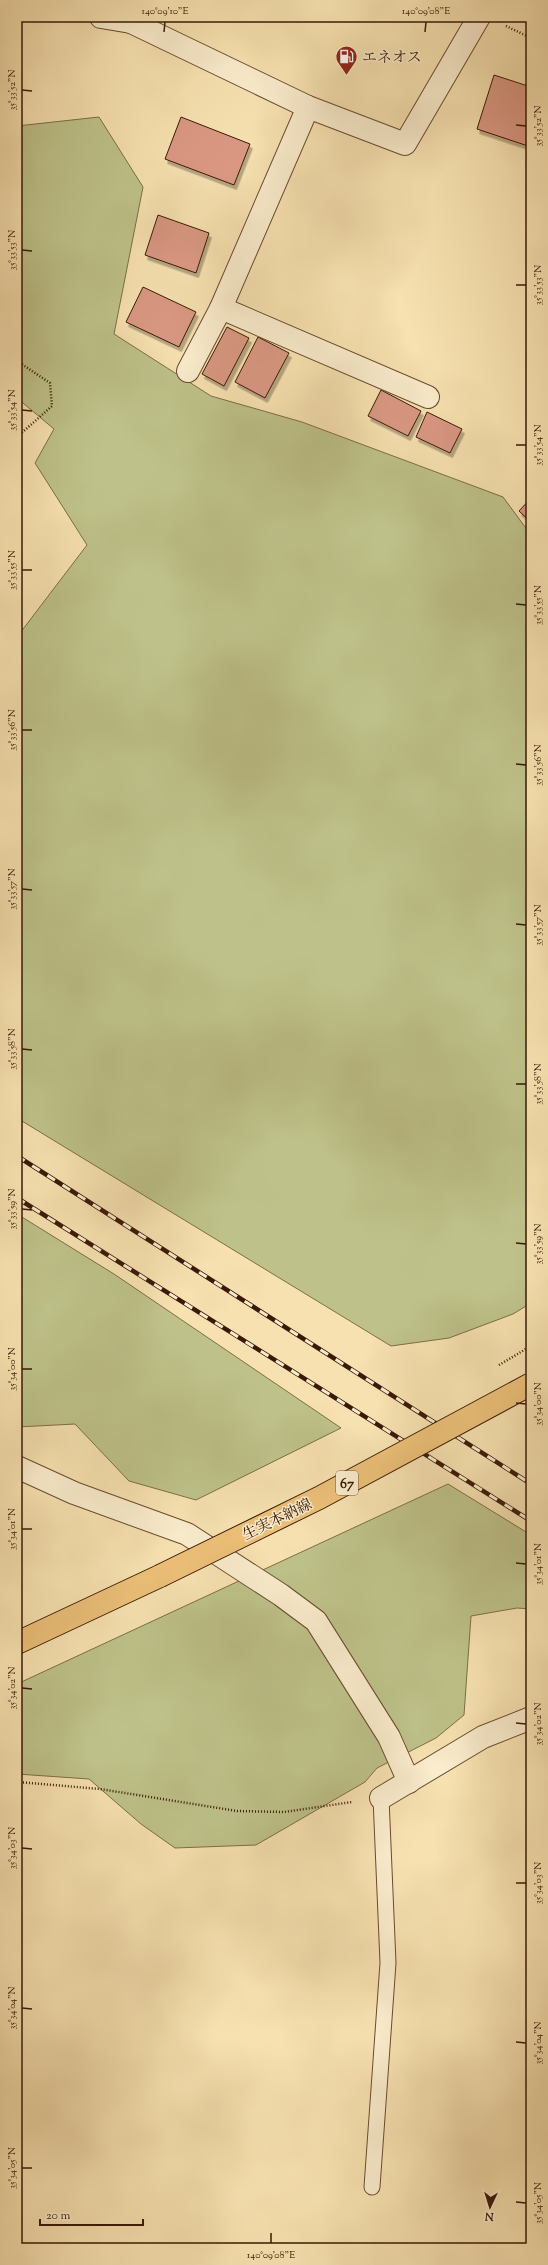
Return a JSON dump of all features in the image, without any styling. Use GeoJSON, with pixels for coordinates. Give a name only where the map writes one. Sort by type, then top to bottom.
{"type":"FeatureCollection","features":[{"type":"Feature","properties":{"kind":"main road","name":"生実本納線"},"geometry":{"type":"LineString","coordinates":[[17,1643],[160,1576],[319,1498],[531,1384]]}},
{"type":"Feature","properties":{"kind":"street"},"geometry":{"type":"LineString","coordinates":[[101,17],[129,19],[308,107],[405,144],[479,17]]}},
{"type":"Feature","properties":{"kind":"street"},"geometry":{"type":"LineString","coordinates":[[188,371],[222,308],[308,107]]}},
{"type":"Feature","properties":{"kind":"street"},"geometry":{"type":"LineString","coordinates":[[222,308],[428,398]]}},
{"type":"Feature","properties":{"kind":"street"},"geometry":{"type":"LineString","coordinates":[[17,1468],[74,1493],[186,1534],[281,1595],[316,1621],[389,1737],[409,1782]]}},
{"type":"Feature","properties":{"kind":"street"},"geometry":{"type":"LineString","coordinates":[[380,1798],[483,1737],[531,1718]]}},
{"type":"Feature","properties":{"kind":"lane"},"geometry":{"type":"LineString","coordinates":[[372,2187],[388,1963],[380,1798]]}},
{"type":"Feature","properties":{"kind":"path"},"geometry":{"type":"LineString","coordinates":[[17,362],[50,383],[52,406],[17,437]]}},
{"type":"Feature","properties":{"kind":"path"},"geometry":{"type":"LineString","coordinates":[[17,1782],[100,1789],[237,1811],[284,1812],[380,1798]]}},
{"type":"Feature","properties":{"kind":"green space"},"geometry":{"type":"Polygon","coordinates":[[[99,117],[143,187],[114,334],[211,396],[302,422],[503,497],[531,535],[531,1303],[513,1314],[449,1338],[391,1346],[17,1118],[17,637],[87,545],[35,463],[54,429],[17,398],[17,126],[99,117]]]}},
{"type":"Feature","properties":{"kind":"green space"},"geometry":{"type":"Polygon","coordinates":[[[17,1214],[114,1274],[341,1428],[196,1500],[129,1481],[75,1424],[17,1427],[17,1214]]]}},
{"type":"Feature","properties":{"kind":"green space"},"geometry":{"type":"Polygon","coordinates":[[[448,1484],[531,1535],[531,1609],[517,1608],[471,1616],[464,1715],[436,1738],[377,1768],[365,1782],[256,1845],[175,1848],[141,1824],[89,1779],[17,1774],[17,1684],[448,1484]]]}},
{"type":"Feature","properties":{"kind":"building"},"geometry":{"type":"Polygon","coordinates":[[[494,75],[531,87],[531,147],[477,129],[494,75]]]}},
{"type":"Feature","properties":{"kind":"building"},"geometry":{"type":"Polygon","coordinates":[[[181,117],[250,144],[234,185],[165,159],[181,117]]]}},
{"type":"Feature","properties":{"kind":"building"},"geometry":{"type":"Polygon","coordinates":[[[158,215],[209,233],[196,273],[145,255],[158,215]]]}},
{"type":"Feature","properties":{"kind":"building"},"geometry":{"type":"Polygon","coordinates":[[[143,287],[196,312],[179,347],[126,322],[143,287]]]}},
{"type":"Feature","properties":{"kind":"building"},"geometry":{"type":"Polygon","coordinates":[[[227,327],[249,338],[224,386],[202,374],[227,327]]]}},
{"type":"Feature","properties":{"kind":"building"},"geometry":{"type":"Polygon","coordinates":[[[258,337],[289,353],[265,398],[235,382],[258,337]]]}},
{"type":"Feature","properties":{"kind":"building"},"geometry":{"type":"Polygon","coordinates":[[[381,390],[421,411],[408,436],[368,416],[381,390]]]}},
{"type":"Feature","properties":{"kind":"building"},"geometry":{"type":"Polygon","coordinates":[[[427,412],[462,429],[450,453],[416,437],[427,412]]]}},
{"type":"Feature","properties":{"kind":"building"},"geometry":{"type":"Polygon","coordinates":[[[531,498],[531,522],[519,511],[531,498]]]}},
{"type":"Feature","properties":{"kind":"railway"},"geometry":{"type":"LineString","coordinates":[[17,1156],[531,1484]]}},
{"type":"Feature","properties":{"kind":"railway"},"geometry":{"type":"LineString","coordinates":[[17,1198],[531,1521]]}},
{"type":"Feature","properties":{"kind":"place","name":"エネオス"},"geometry":{"type":"Point","coordinates":[346,76]}}]}
